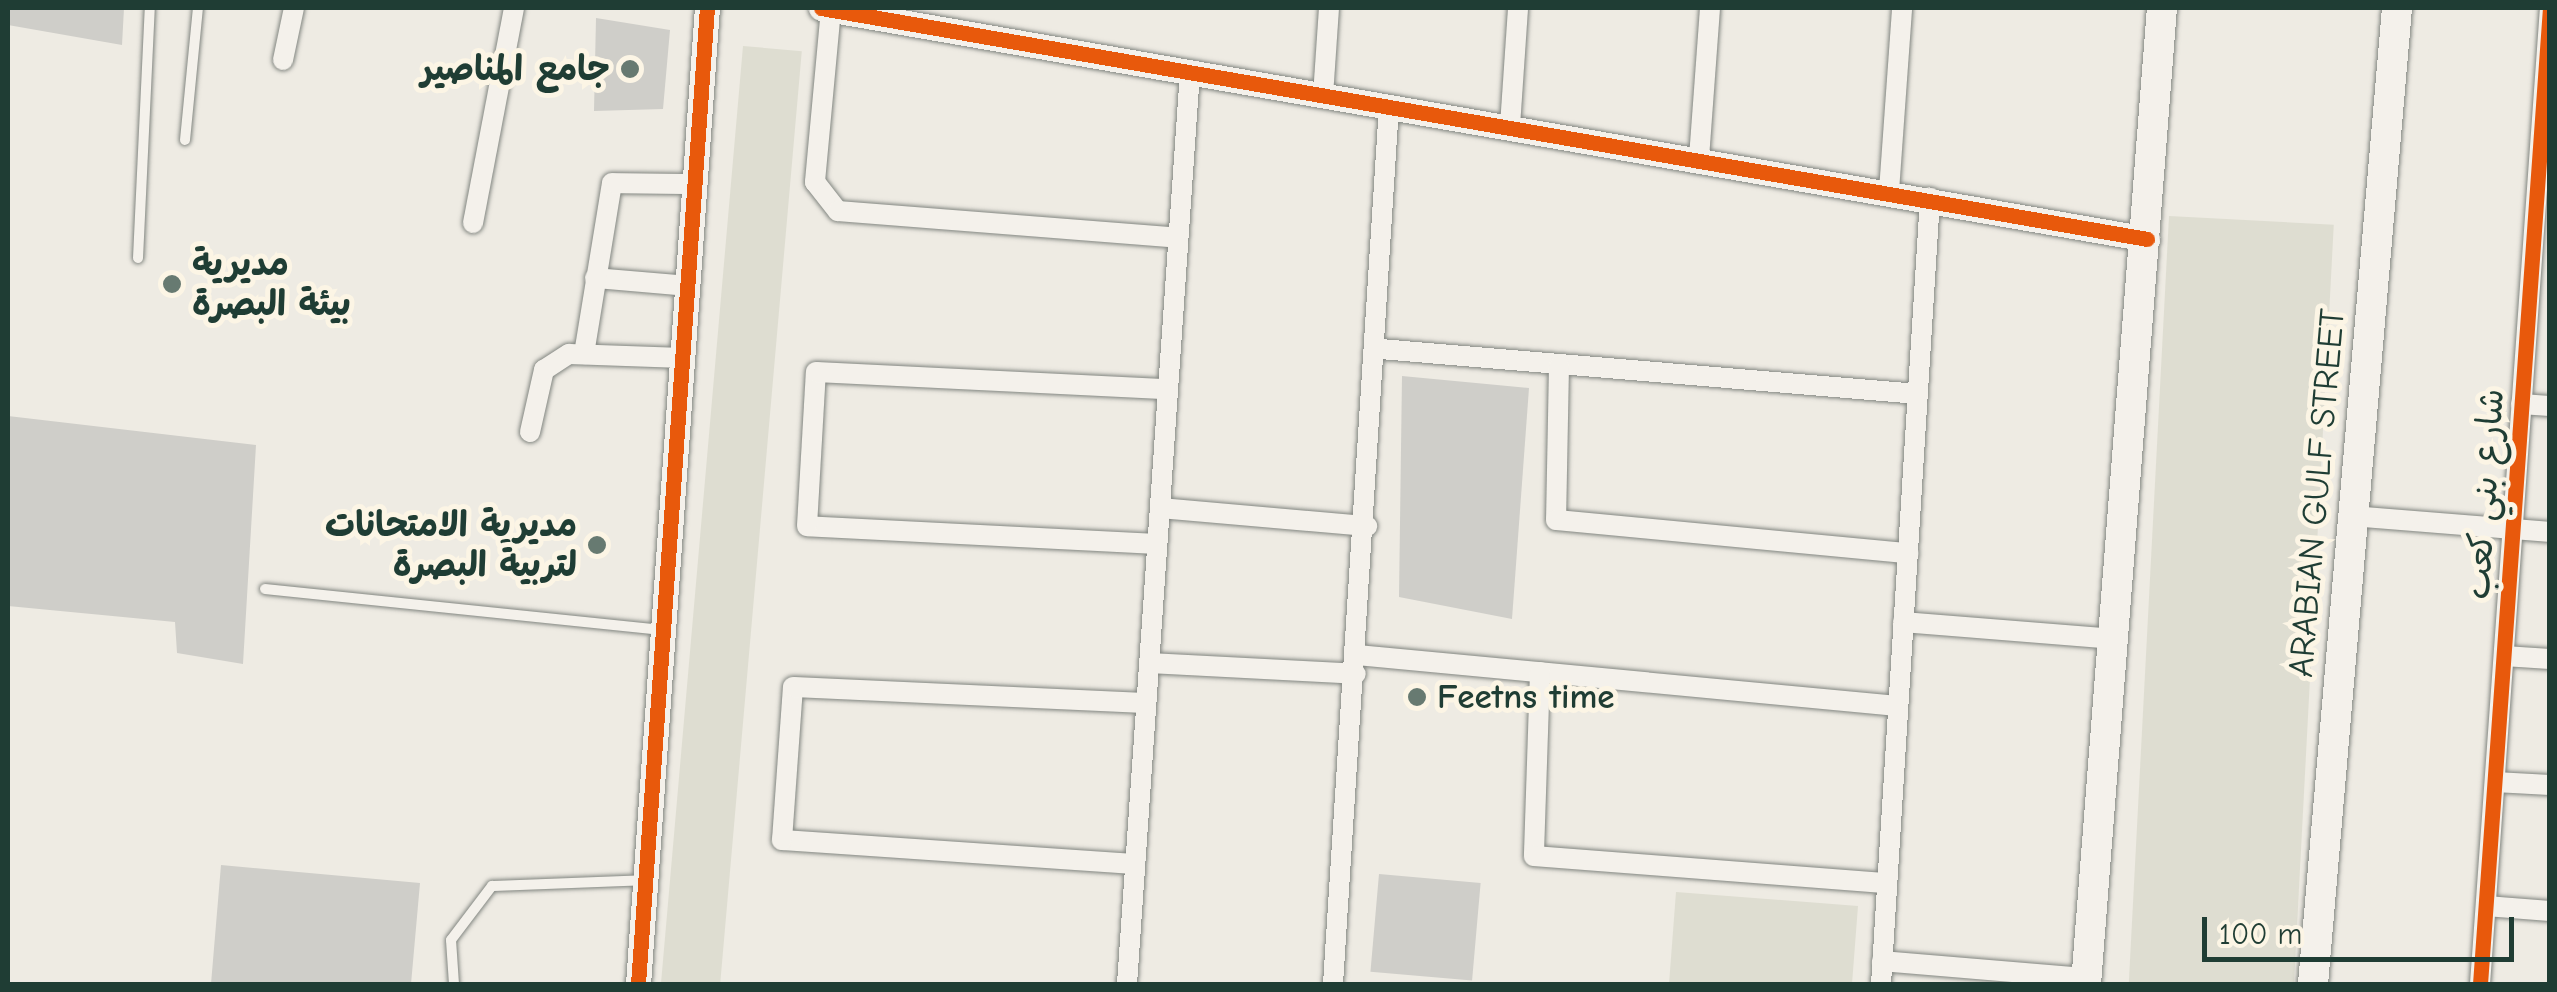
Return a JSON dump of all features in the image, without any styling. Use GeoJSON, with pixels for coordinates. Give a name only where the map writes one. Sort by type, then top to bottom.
{"type":"FeatureCollection","features":[{"type":"Feature","properties":{"kind":"main road"},"geometry":{"type":"LineString","coordinates":[[2086,981],[2162,8]]}},
{"type":"Feature","properties":{"kind":"main road","name":"ARABIAN GULF STREET"},"geometry":{"type":"LineString","coordinates":[[2313,984],[2397,8]]}},
{"type":"Feature","properties":{"kind":"street"},"geometry":{"type":"LineString","coordinates":[[283,60],[294,8]]}},
{"type":"Feature","properties":{"kind":"street"},"geometry":{"type":"LineString","coordinates":[[473,223],[514,8]]}},
{"type":"Feature","properties":{"kind":"street"},"geometry":{"type":"LineString","coordinates":[[638,984],[708,8]]}},
{"type":"Feature","properties":{"kind":"street"},"geometry":{"type":"LineString","coordinates":[[821,8],[1930,198],[2146,239]]}},
{"type":"Feature","properties":{"kind":"street"},"geometry":{"type":"LineString","coordinates":[[1323,96],[1329,8]]}},
{"type":"Feature","properties":{"kind":"street"},"geometry":{"type":"LineString","coordinates":[[1510,126],[1518,8]]}},
{"type":"Feature","properties":{"kind":"street"},"geometry":{"type":"LineString","coordinates":[[1699,158],[1710,8]]}},
{"type":"Feature","properties":{"kind":"street"},"geometry":{"type":"LineString","coordinates":[[1889,191],[1902,8]]}},
{"type":"Feature","properties":{"kind":"street"},"geometry":{"type":"LineString","coordinates":[[831,9],[815,182],[838,211],[1178,238]]}},
{"type":"Feature","properties":{"kind":"street","name":"شارع بني كعب"},"geometry":{"type":"LineString","coordinates":[[2480,984],[2521,404],[2540,277],[2549,22]]}},
{"type":"Feature","properties":{"kind":"street"},"geometry":{"type":"LineString","coordinates":[[1127,984],[1190,70]]}},
{"type":"Feature","properties":{"kind":"street"},"geometry":{"type":"LineString","coordinates":[[1333,984],[1380,349],[1389,105]]}},
{"type":"Feature","properties":{"kind":"street"},"geometry":{"type":"LineString","coordinates":[[584,354],[612,183],[695,184]]}},
{"type":"Feature","properties":{"kind":"street"},"geometry":{"type":"LineString","coordinates":[[1881,984],[1930,198]]}},
{"type":"Feature","properties":{"kind":"street"},"geometry":{"type":"LineString","coordinates":[[596,278],[688,286]]}},
{"type":"Feature","properties":{"kind":"street"},"geometry":{"type":"LineString","coordinates":[[1380,349],[1918,394]]}},
{"type":"Feature","properties":{"kind":"street"},"geometry":{"type":"LineString","coordinates":[[530,432],[544,370],[584,354],[682,358]]}},
{"type":"Feature","properties":{"kind":"street"},"geometry":{"type":"LineString","coordinates":[[1559,366],[1556,520],[1908,553]]}},
{"type":"Feature","properties":{"kind":"street"},"geometry":{"type":"LineString","coordinates":[[1157,544],[807,526],[816,372],[1168,390]]}},
{"type":"Feature","properties":{"kind":"street"},"geometry":{"type":"LineString","coordinates":[[2521,404],[2550,406]]}},
{"type":"Feature","properties":{"kind":"street"},"geometry":{"type":"LineString","coordinates":[[1160,508],[1367,526]]}},
{"type":"Feature","properties":{"kind":"street"},"geometry":{"type":"LineString","coordinates":[[2352,516],[2550,532]]}},
{"type":"Feature","properties":{"kind":"street"},"geometry":{"type":"LineString","coordinates":[[1903,622],[2114,640]]}},
{"type":"Feature","properties":{"kind":"street"},"geometry":{"type":"LineString","coordinates":[[2504,656],[2550,659]]}},
{"type":"Feature","properties":{"kind":"street"},"geometry":{"type":"LineString","coordinates":[[1149,663],[1357,664],[1540,672],[1898,706]]}},
{"type":"Feature","properties":{"kind":"street"},"geometry":{"type":"LineString","coordinates":[[1540,672],[1534,856],[1888,882]]}},
{"type":"Feature","properties":{"kind":"street"},"geometry":{"type":"LineString","coordinates":[[1135,864],[782,840],[793,687],[1146,703]]}},
{"type":"Feature","properties":{"kind":"street"},"geometry":{"type":"LineString","coordinates":[[2494,782],[2550,785]]}},
{"type":"Feature","properties":{"kind":"street"},"geometry":{"type":"LineString","coordinates":[[2486,906],[2550,911]]}},
{"type":"Feature","properties":{"kind":"street"},"geometry":{"type":"LineString","coordinates":[[1882,961],[2086,981]]}},
{"type":"Feature","properties":{"kind":"lane"},"geometry":{"type":"LineString","coordinates":[[138,258],[150,8]]}},
{"type":"Feature","properties":{"kind":"lane"},"geometry":{"type":"LineString","coordinates":[[185,140],[198,8]]}},
{"type":"Feature","properties":{"kind":"lane"},"geometry":{"type":"LineString","coordinates":[[264,588],[664,630]]}},
{"type":"Feature","properties":{"kind":"lane"},"geometry":{"type":"LineString","coordinates":[[454,984],[451,940],[492,886],[646,880]]}},
{"type":"Feature","properties":{"kind":"shaded area"},"geometry":{"type":"Polygon","coordinates":[[[743,46],[802,51],[720,984],[661,983],[743,46]]]}},
{"type":"Feature","properties":{"kind":"shaded area"},"geometry":{"type":"Polygon","coordinates":[[[2169,216],[2334,225],[2294,984],[2129,984],[2169,216]]]}},
{"type":"Feature","properties":{"kind":"shaded area"},"geometry":{"type":"Polygon","coordinates":[[[1676,892],[1858,906],[1852,984],[1669,984],[1676,892]]]}},
{"type":"Feature","properties":{"kind":"building"},"geometry":{"type":"Polygon","coordinates":[[[8,8],[124,8],[122,45],[8,25],[8,8]]]}},
{"type":"Feature","properties":{"kind":"building","name":"جامع المناصير"},"geometry":{"type":"Polygon","coordinates":[[[596,18],[670,30],[663,109],[594,111],[596,18]]]}},
{"type":"Feature","properties":{"kind":"building"},"geometry":{"type":"Polygon","coordinates":[[[1402,376],[1529,388],[1512,619],[1399,597],[1402,376]]]}},
{"type":"Feature","properties":{"kind":"building"},"geometry":{"type":"Polygon","coordinates":[[[8,416],[256,445],[243,664],[177,653],[175,622],[8,606],[8,416]]]}},
{"type":"Feature","properties":{"kind":"building"},"geometry":{"type":"Polygon","coordinates":[[[221,865],[420,883],[411,984],[211,984],[221,865]]]}},
{"type":"Feature","properties":{"kind":"building"},"geometry":{"type":"Polygon","coordinates":[[[1379,874],[1481,883],[1472,981],[1370,972],[1379,874]]]}},
{"type":"Feature","properties":{"kind":"cycle path"},"geometry":{"type":"LineString","coordinates":[[638,984],[707,8]]}},
{"type":"Feature","properties":{"kind":"cycle path"},"geometry":{"type":"LineString","coordinates":[[821,8],[2147,239]]}},
{"type":"Feature","properties":{"kind":"cycle path"},"geometry":{"type":"LineString","coordinates":[[2480,984],[2550,8]]}},
{"type":"Feature","properties":{"kind":"place","name":"جامع المناصير"},"geometry":{"type":"Point","coordinates":[630,69]}},
{"type":"Feature","properties":{"kind":"place","name":"مديرية بيئة البصرة"},"geometry":{"type":"Point","coordinates":[172,284]}},
{"type":"Feature","properties":{"kind":"place","name":"مديرية الامتحانات لتربية البصرة"},"geometry":{"type":"Point","coordinates":[597,545]}},
{"type":"Feature","properties":{"kind":"place","name":"Feetns time"},"geometry":{"type":"Point","coordinates":[1417,697]}}]}
